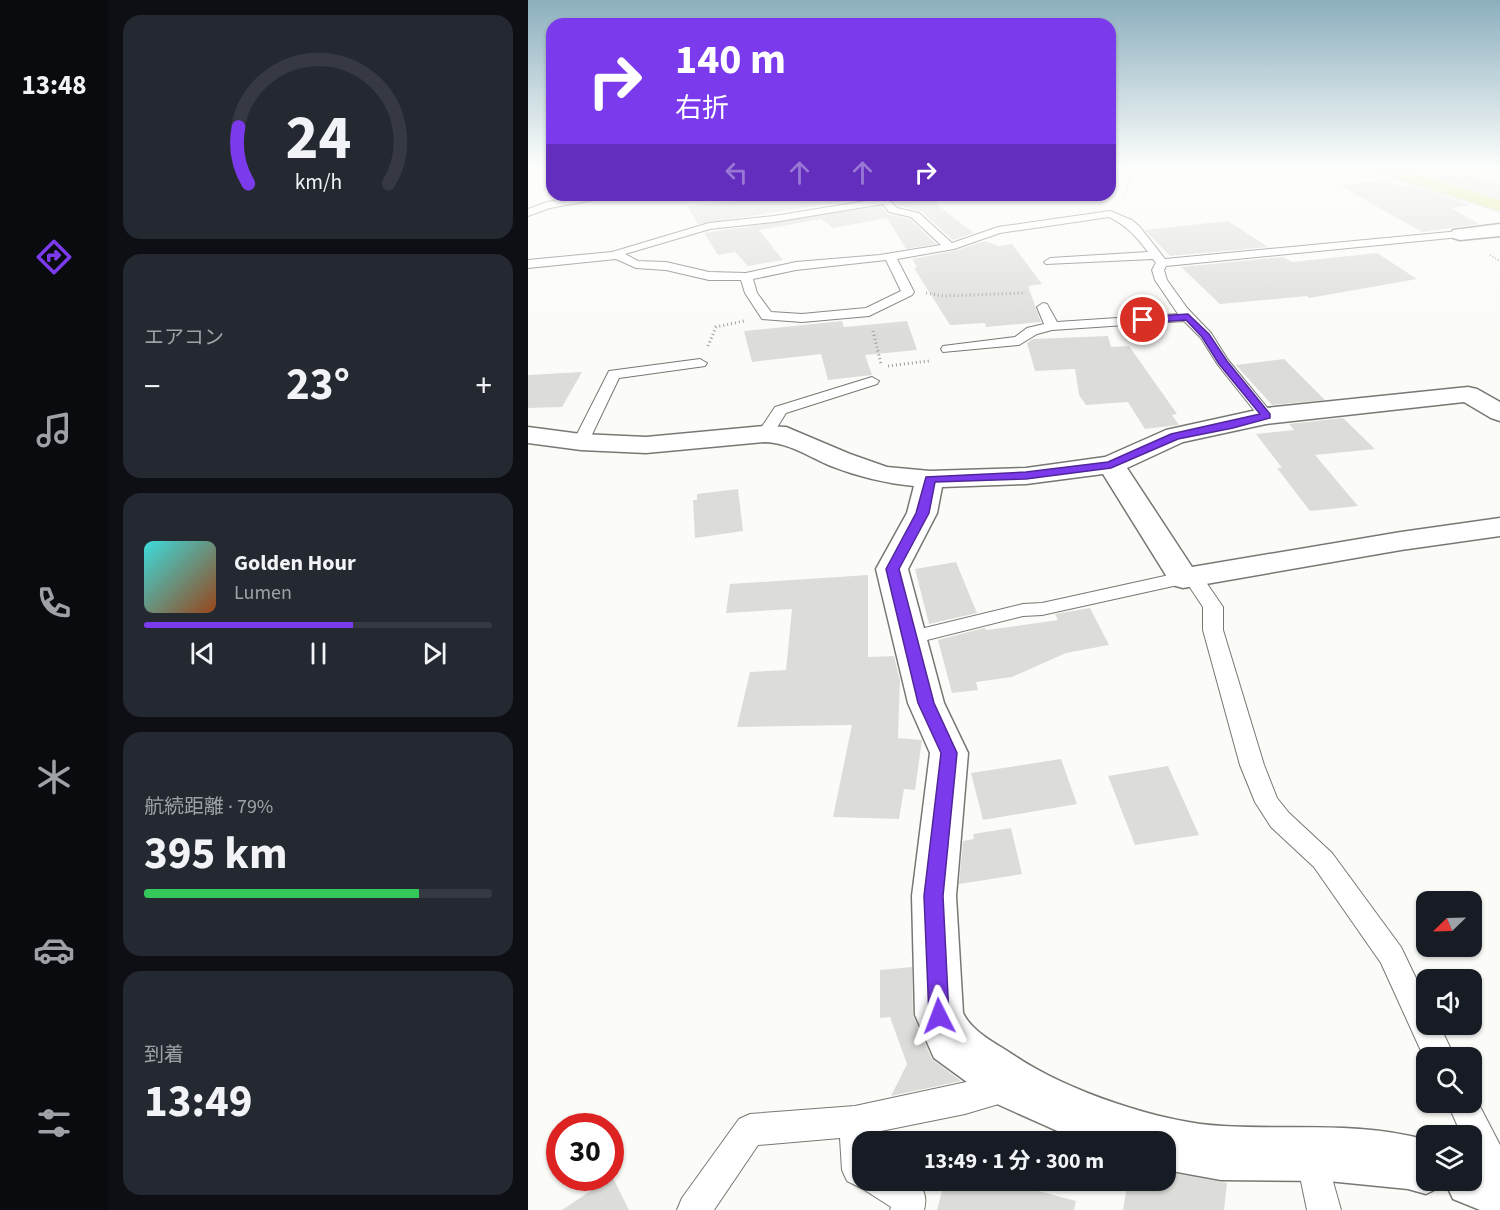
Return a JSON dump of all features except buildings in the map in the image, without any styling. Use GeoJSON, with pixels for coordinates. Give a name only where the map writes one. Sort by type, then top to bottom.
{"type":"FeatureCollection","features":[{"type":"Feature","properties":{"kind":"street"},"geometry":{"type":"LineString","coordinates":[[1460,234],[1500,230]]}},
{"type":"Feature","properties":{"kind":"street"},"geometry":{"type":"LineString","coordinates":[[528,435],[581,442],[646,445],[765,434],[786,435],[840,460],[884,475],[930,479],[1026,476],[1111,465],[1174,436],[1266,416],[1468,394],[1500,413]]}},
{"type":"Feature","properties":{"kind":"street"},"geometry":{"type":"LineString","coordinates":[[1111,465],[1188,577],[1401,541],[1500,527]]}},
{"type":"Feature","properties":{"kind":"street"},"geometry":{"type":"LineString","coordinates":[[930,479],[922,513],[892,569],[926,703],[949,753],[934,896],[939,1016],[952,1042],[1015,1086],[1119,1131]]}},
{"type":"Feature","properties":{"kind":"street"},"geometry":{"type":"LineString","coordinates":[[1176,1145],[1221,1153],[1312,1154],[1416,1164]]}},
{"type":"Feature","properties":{"kind":"street"},"geometry":{"type":"LineString","coordinates":[[1482,1183],[1500,1188]]}},
{"type":"Feature","properties":{"kind":"lane"},"geometry":{"type":"LineString","coordinates":[[618,255],[617,253],[709,225],[726,223]]}},
{"type":"Feature","properties":{"kind":"lane"},"geometry":{"type":"LineString","coordinates":[[924,223],[950,247]]}},
{"type":"Feature","properties":{"kind":"lane"},"geometry":{"type":"LineString","coordinates":[[528,264],[618,255],[636,264],[666,266],[709,276],[746,277],[796,266],[950,247],[998,230],[1044,223]]}},
{"type":"Feature","properties":{"kind":"lane"},"geometry":{"type":"LineString","coordinates":[[1130,223],[1159,259],[1158,270],[1161,280],[1182,311],[1206,336],[1223,362],[1266,416]]}},
{"type":"Feature","properties":{"kind":"lane"},"geometry":{"type":"LineString","coordinates":[[1050,262],[1159,259],[1460,234]]}},
{"type":"Feature","properties":{"kind":"lane"},"geometry":{"type":"LineString","coordinates":[[746,277],[751,293],[767,316],[802,318],[869,312],[908,292],[890,256]]}},
{"type":"Feature","properties":{"kind":"lane"},"geometry":{"type":"LineString","coordinates":[[1043,307],[1052,326]]}},
{"type":"Feature","properties":{"kind":"lane"},"geometry":{"type":"LineString","coordinates":[[948,349],[1018,341],[1032,331],[1052,326],[1188,317]]}},
{"type":"Feature","properties":{"kind":"lane"},"geometry":{"type":"LineString","coordinates":[[581,442],[614,374],[700,363]]}},
{"type":"Feature","properties":{"kind":"lane"},"geometry":{"type":"LineString","coordinates":[[765,434],[780,410],[872,381]]}},
{"type":"Feature","properties":{"kind":"lane"},"geometry":{"type":"LineString","coordinates":[[911,638],[1023,610],[1042,609],[1188,577],[1214,608],[1213,630],[1252,765],[1267,802],[1280,820],[1323,860],[1391,955],[1435,1047]]}},
{"type":"Feature","properties":{"kind":"lane"},"geometry":{"type":"LineString","coordinates":[[694,1210],[750,1130],[855,1121],[965,1099],[1015,1086]]}},
{"type":"Feature","properties":{"kind":"lane"},"geometry":{"type":"LineString","coordinates":[[1467,1113],[1500,1180]]}},
{"type":"Feature","properties":{"kind":"lane"},"geometry":{"type":"LineString","coordinates":[[855,1121],[856,1131]]}},
{"type":"Feature","properties":{"kind":"lane"},"geometry":{"type":"LineString","coordinates":[[1312,1154],[1324,1210]]}},
{"type":"Feature","properties":{"kind":"lane"},"geometry":{"type":"LineString","coordinates":[[896,1191],[910,1199],[907,1210]]}},
{"type":"Feature","properties":{"kind":"path"},"geometry":{"type":"LineString","coordinates":[[908,292],[944,296],[1015,292],[1039,295],[1043,307]]}},
{"type":"Feature","properties":{"kind":"path"},"geometry":{"type":"LineString","coordinates":[[869,312],[882,367],[946,359],[948,349]]}},
{"type":"Feature","properties":{"kind":"path"},"geometry":{"type":"LineString","coordinates":[[700,363],[716,327],[767,316]]}},
{"type":"Feature","properties":{"kind":"route"},"geometry":{"type":"LineString","coordinates":[[939,1016],[934,896],[949,753],[926,703],[892,569],[922,513],[930,479],[1026,476],[1111,465],[1174,436],[1266,416],[1223,362],[1206,336],[1188,317],[1143,320]]}}]}
